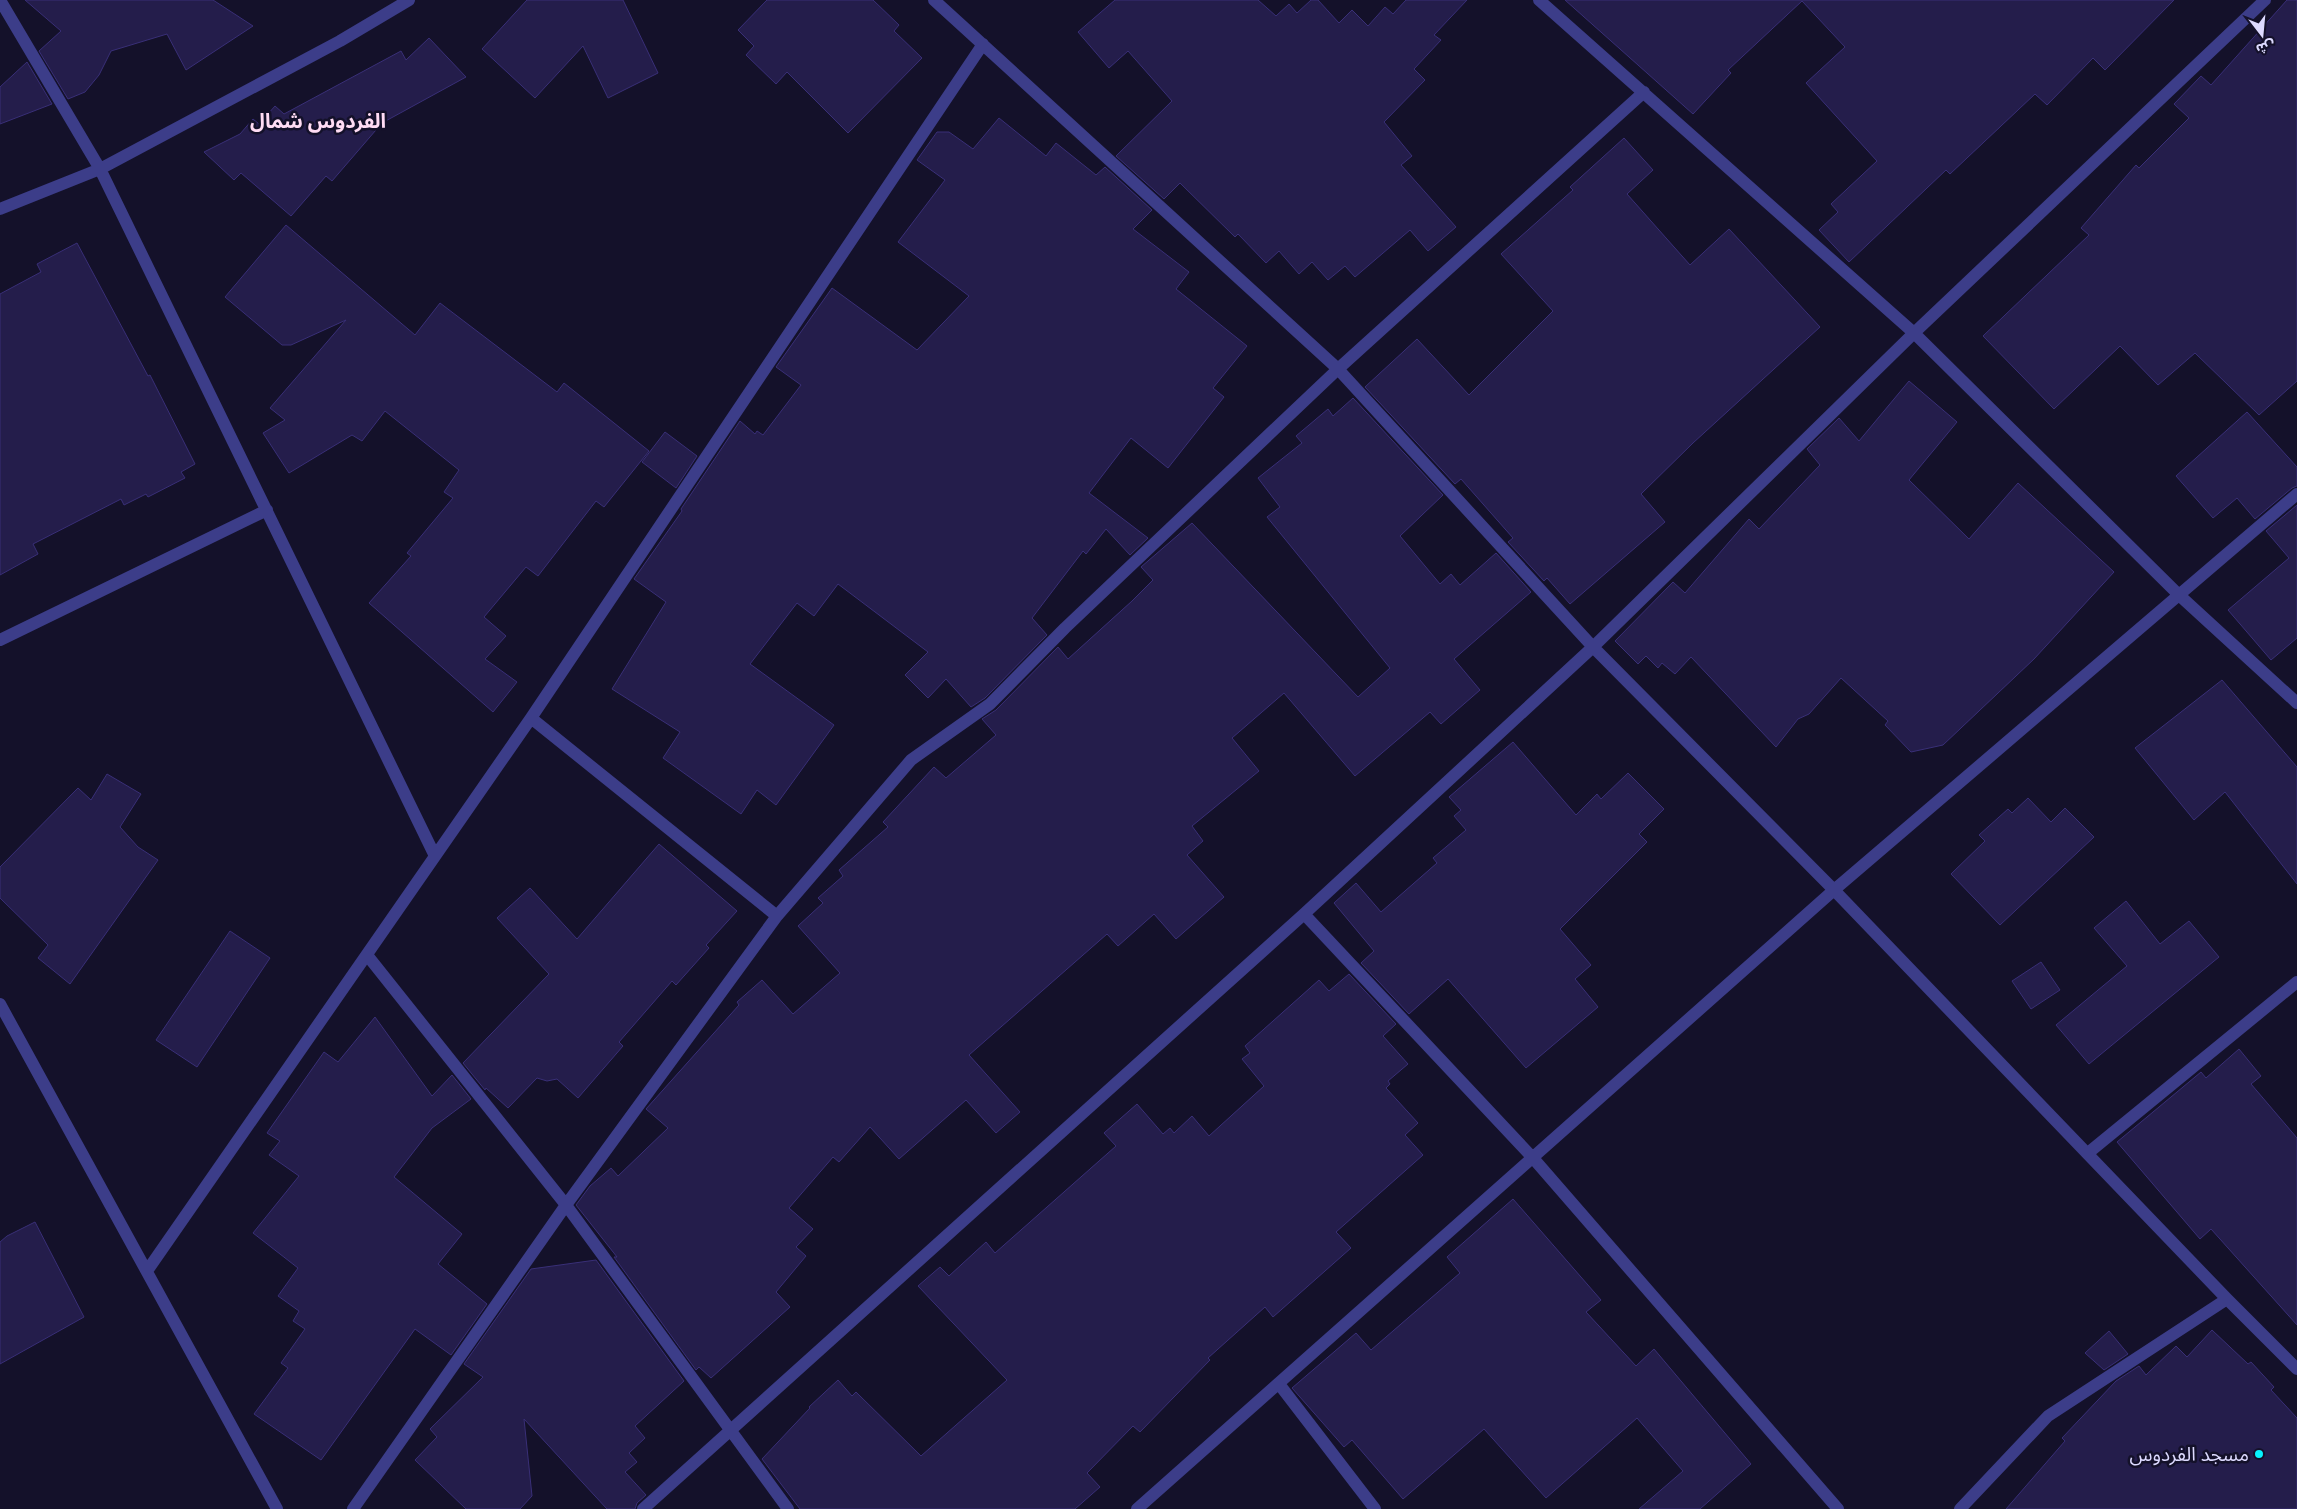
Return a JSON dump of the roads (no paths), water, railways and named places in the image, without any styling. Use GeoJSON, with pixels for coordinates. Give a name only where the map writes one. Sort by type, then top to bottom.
{"type":"FeatureCollection","features":[{"type":"Feature","properties":{"kind":"street"},"geometry":{"type":"LineString","coordinates":[[0,0],[100,169],[436,856]]}},
{"type":"Feature","properties":{"kind":"street"},"geometry":{"type":"LineString","coordinates":[[0,210],[100,169],[340,41],[409,0]]}},
{"type":"Feature","properties":{"kind":"street"},"geometry":{"type":"LineString","coordinates":[[934,0],[1338,369],[1593,647],[1834,890],[2297,1370]]}},
{"type":"Feature","properties":{"kind":"street"},"geometry":{"type":"LineString","coordinates":[[1539,0],[1914,333],[2179,595],[2297,703]]}},
{"type":"Feature","properties":{"kind":"street"},"geometry":{"type":"LineString","coordinates":[[643,1509],[1304,914],[1593,647],[1914,333],[2265,0]]}},
{"type":"Feature","properties":{"kind":"street"},"geometry":{"type":"LineString","coordinates":[[147,1272],[531,718],[983,44]]}},
{"type":"Feature","properties":{"kind":"street"},"geometry":{"type":"LineString","coordinates":[[353,1509],[566,1204],[776,916],[911,760],[990,704],[1072,621],[1338,369],[1644,92]]}},
{"type":"Feature","properties":{"kind":"street"},"geometry":{"type":"LineString","coordinates":[[1137,1509],[1834,890],[2297,494]]}},
{"type":"Feature","properties":{"kind":"street"},"geometry":{"type":"LineString","coordinates":[[0,640],[267,510]]}},
{"type":"Feature","properties":{"kind":"street"},"geometry":{"type":"LineString","coordinates":[[531,718],[776,916]]}},
{"type":"Feature","properties":{"kind":"street"},"geometry":{"type":"LineString","coordinates":[[1304,914],[1533,1158],[1838,1509]]}},
{"type":"Feature","properties":{"kind":"street"},"geometry":{"type":"LineString","coordinates":[[366,955],[566,1204],[788,1509]]}},
{"type":"Feature","properties":{"kind":"street"},"geometry":{"type":"LineString","coordinates":[[2088,1154],[2297,982]]}},
{"type":"Feature","properties":{"kind":"street"},"geometry":{"type":"LineString","coordinates":[[0,1004],[277,1509]]}},
{"type":"Feature","properties":{"kind":"street"},"geometry":{"type":"LineString","coordinates":[[1960,1509],[2048,1416],[2227,1299]]}},
{"type":"Feature","properties":{"kind":"street"},"geometry":{"type":"LineString","coordinates":[[1279,1384],[1375,1509]]}},
{"type":"Feature","properties":{"kind":"place","name":"مسجد الفردوس"},"geometry":{"type":"Point","coordinates":[2259,1454]}},
{"type":"Feature","properties":{"kind":"district","name":"الفردوس شمال"},"geometry":{"type":"Point","coordinates":[318,121]}}]}
